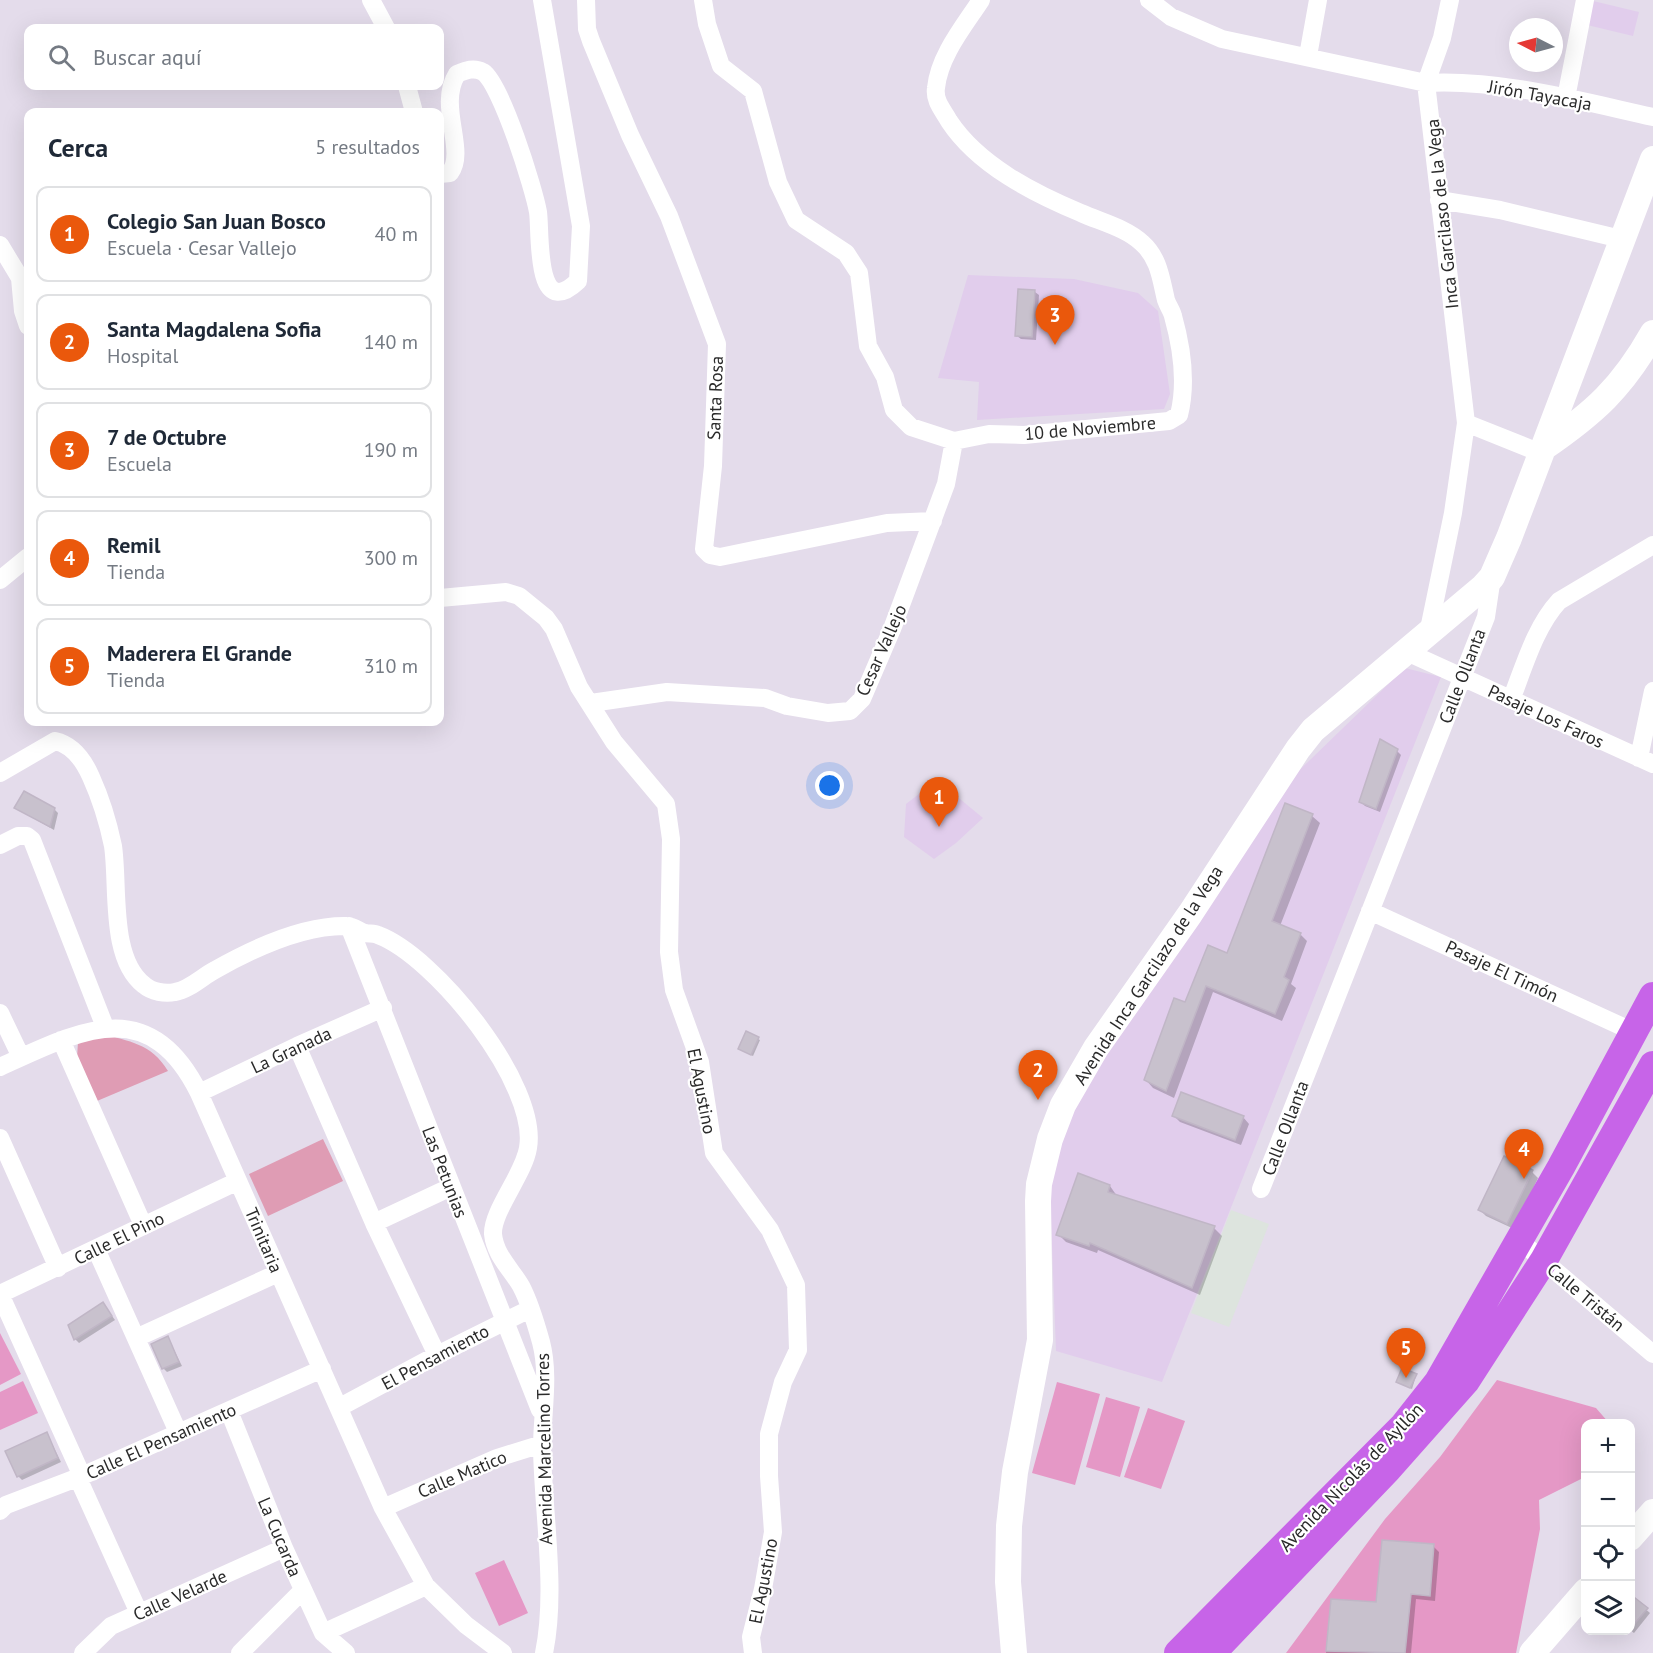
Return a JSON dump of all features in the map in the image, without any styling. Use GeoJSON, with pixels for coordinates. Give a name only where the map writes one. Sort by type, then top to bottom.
{"type":"FeatureCollection","features":[{"type":"Feature","properties":{"kind":"main road","name":"Avenida Nicolás de Ayllón"},"geometry":{"type":"LineString","coordinates":[[1178,1653],[1404,1425],[1432,1392],[1520,1240],[1653,996]]}},
{"type":"Feature","properties":{"kind":"main road","name":"Avenida Nicolás de Ayllón"},"geometry":{"type":"LineString","coordinates":[[1212,1653],[1388,1469],[1466,1381],[1544,1260],[1653,1065]]}},
{"type":"Feature","properties":{"kind":"street"},"geometry":{"type":"LineString","coordinates":[[371,0],[384,24]]}},
{"type":"Feature","properties":{"kind":"street"},"geometry":{"type":"LineString","coordinates":[[444,174],[450,173],[455,160],[449,107],[452,82],[457,74],[475,69],[485,73],[491,81],[515,137],[538,212],[539,253],[546,282],[554,290],[560,291],[567,290],[578,281],[581,226],[542,0]]}},
{"type":"Feature","properties":{"kind":"street","name":"Santa Rosa"},"geometry":{"type":"LineString","coordinates":[[586,0],[587,29],[591,41],[630,135],[669,216],[717,344],[713,466],[704,549],[710,555],[720,557],[887,523],[933,521]]}},
{"type":"Feature","properties":{"kind":"street"},"geometry":{"type":"LineString","coordinates":[[703,0],[707,24],[721,66],[753,91],[778,182],[796,220],[846,253],[859,273],[868,346],[885,377],[894,410],[911,427],[954,441]]}},
{"type":"Feature","properties":{"kind":"street","name":"10 de Noviembre"},"geometry":{"type":"LineString","coordinates":[[954,441],[988,434],[1024,435],[1169,421],[1179,415],[1183,400],[1182,363],[1178,336],[1164,283],[1151,254],[1133,236],[1068,208],[1014,180],[961,139],[937,101],[935,90],[940,70],[956,38],[981,0]]}},
{"type":"Feature","properties":{"kind":"street"},"geometry":{"type":"LineString","coordinates":[[1149,0],[1171,8],[1222,39],[1426,83],[1442,38],[1449,0]]}},
{"type":"Feature","properties":{"kind":"street"},"geometry":{"type":"LineString","coordinates":[[1308,56],[1318,0]]}},
{"type":"Feature","properties":{"kind":"street"},"geometry":{"type":"LineString","coordinates":[[1566,98],[1585,0]]}},
{"type":"Feature","properties":{"kind":"street","name":"Jirón Tayacaja"},"geometry":{"type":"LineString","coordinates":[[1426,83],[1463,82],[1566,98],[1653,117]]}},
{"type":"Feature","properties":{"kind":"street","name":"Inca Garcilaso de la Vega"},"geometry":{"type":"LineString","coordinates":[[1426,83],[1466,423],[1453,513],[1428,634]]}},
{"type":"Feature","properties":{"kind":"street"},"geometry":{"type":"LineString","coordinates":[[408,90],[413,108]]}},
{"type":"Feature","properties":{"kind":"street","name":"Calle Ollanta"},"geometry":{"type":"LineString","coordinates":[[1261,1189],[1486,617],[1492,577],[1653,159]]}},
{"type":"Feature","properties":{"kind":"street"},"geometry":{"type":"LineString","coordinates":[[1439,200],[1500,210],[1621,239]]}},
{"type":"Feature","properties":{"kind":"street"},"geometry":{"type":"LineString","coordinates":[[0,245],[20,278],[24,314]]}},
{"type":"Feature","properties":{"kind":"street"},"geometry":{"type":"LineString","coordinates":[[1466,423],[1542,451],[1600,406],[1640,357],[1653,333]]}},
{"type":"Feature","properties":{"kind":"street","name":"Cesar Vallejo"},"geometry":{"type":"LineString","coordinates":[[591,703],[668,692],[765,698],[787,706],[828,713],[850,711],[862,699],[892,629],[946,484],[954,441]]}},
{"type":"Feature","properties":{"kind":"street"},"geometry":{"type":"LineString","coordinates":[[1511,699],[1548,612],[1558,601],[1653,545]]}},
{"type":"Feature","properties":{"kind":"street"},"geometry":{"type":"LineString","coordinates":[[0,580],[24,560]]}},
{"type":"Feature","properties":{"kind":"street","name":"Avenida Inca Garcilazo de la Vega"},"geometry":{"type":"LineString","coordinates":[[1014,1653],[1008,1582],[1009,1526],[1015,1472],[1041,1340],[1038,1201],[1041,1175],[1050,1139],[1063,1106],[1095,1048],[1190,914],[1298,749],[1313,730],[1492,577]]}},
{"type":"Feature","properties":{"kind":"street","name":"El Agustino"},"geometry":{"type":"LineString","coordinates":[[444,597],[484,592],[506,592],[519,596],[546,618],[554,629],[579,687],[614,742],[666,804],[671,839],[669,952],[674,990],[699,1062],[714,1153],[770,1230],[796,1285],[798,1350],[774,1408],[769,1434],[773,1532],[763,1589],[751,1637],[753,1653]]}},
{"type":"Feature","properties":{"kind":"street","name":"Pasaje Los Faros"},"geometry":{"type":"LineString","coordinates":[[1407,652],[1646,761]]}},
{"type":"Feature","properties":{"kind":"street"},"geometry":{"type":"LineString","coordinates":[[1646,761],[1653,691]]}},
{"type":"Feature","properties":{"kind":"street","name":"Avenida Marcelino Torres"},"geometry":{"type":"LineString","coordinates":[[0,773],[55,741],[65,744],[88,769],[107,819],[124,952],[129,967],[144,986],[161,993],[178,992],[215,970],[278,940],[350,926],[379,935],[416,961],[471,1013],[492,1041],[528,1121],[528,1148],[493,1233],[501,1258],[521,1287],[543,1354],[542,1444],[549,1586],[548,1633],[544,1653]]}},
{"type":"Feature","properties":{"kind":"street"},"geometry":{"type":"LineString","coordinates":[[0,845],[18,836],[27,836],[32,840],[105,1027],[61,1040],[0,1067]]}},
{"type":"Feature","properties":{"kind":"street","name":"Pasaje El Timón"},"geometry":{"type":"LineString","coordinates":[[1370,911],[1634,1032]]}},
{"type":"Feature","properties":{"kind":"street","name":"Las Petunias"},"geometry":{"type":"LineString","coordinates":[[350,926],[543,1417]]}},
{"type":"Feature","properties":{"kind":"street","name":"La Granada"},"geometry":{"type":"LineString","coordinates":[[199,1093],[383,1008]]}},
{"type":"Feature","properties":{"kind":"street"},"geometry":{"type":"LineString","coordinates":[[0,1013],[21,1057]]}},
{"type":"Feature","properties":{"kind":"street","name":"Trinitaria"},"geometry":{"type":"LineString","coordinates":[[105,1027],[130,1030],[150,1037],[167,1049],[185,1069],[199,1093],[383,1508],[426,1586],[466,1625],[502,1653]]}},
{"type":"Feature","properties":{"kind":"street"},"geometry":{"type":"LineString","coordinates":[[61,1040],[143,1225]]}},
{"type":"Feature","properties":{"kind":"street"},"geometry":{"type":"LineString","coordinates":[[297,1046],[374,1223],[437,1355]]}},
{"type":"Feature","properties":{"kind":"street"},"geometry":{"type":"LineString","coordinates":[[0,1138],[7,1171],[58,1268]]}},
{"type":"Feature","properties":{"kind":"street","name":"Calle El Pino"},"geometry":{"type":"LineString","coordinates":[[0,1294],[238,1181]]}},
{"type":"Feature","properties":{"kind":"street"},"geometry":{"type":"LineString","coordinates":[[374,1223],[451,1187]]}},
{"type":"Feature","properties":{"kind":"street","name":"Calle Tristán"},"geometry":{"type":"LineString","coordinates":[[1520,1240],[1653,1354]]}},
{"type":"Feature","properties":{"kind":"street"},"geometry":{"type":"LineString","coordinates":[[96,1249],[178,1432]]}},
{"type":"Feature","properties":{"kind":"street"},"geometry":{"type":"LineString","coordinates":[[136,1338],[278,1273]]}},
{"type":"Feature","properties":{"kind":"street"},"geometry":{"type":"LineString","coordinates":[[0,1294],[139,1613]]}},
{"type":"Feature","properties":{"kind":"street","name":"El Pensamiento"},"geometry":{"type":"LineString","coordinates":[[340,1407],[530,1309]]}},
{"type":"Feature","properties":{"kind":"street","name":"Calle El Pensamiento"},"geometry":{"type":"LineString","coordinates":[[2,1505],[80,1477],[322,1370]]}},
{"type":"Feature","properties":{"kind":"street","name":"La Cucarda"},"geometry":{"type":"LineString","coordinates":[[229,1411],[284,1548],[323,1633],[346,1653]]}},
{"type":"Feature","properties":{"kind":"street","name":"Calle Matico"},"geometry":{"type":"LineString","coordinates":[[383,1508],[497,1458],[542,1444]]}},
{"type":"Feature","properties":{"kind":"street"},"geometry":{"type":"LineString","coordinates":[[1635,1532],[1653,1512]]}},
{"type":"Feature","properties":{"kind":"street","name":"Calle Velarde"},"geometry":{"type":"LineString","coordinates":[[83,1653],[111,1626],[284,1548]]}},
{"type":"Feature","properties":{"kind":"street"},"geometry":{"type":"LineString","coordinates":[[323,1633],[426,1586]]}},
{"type":"Feature","properties":{"kind":"street"},"geometry":{"type":"LineString","coordinates":[[240,1653],[303,1590]]}},
{"type":"Feature","properties":{"kind":"street"},"geometry":{"type":"LineString","coordinates":[[1532,1653],[1581,1597]]}},
{"type":"Feature","properties":{"kind":"shaded area"},"geometry":{"type":"Polygon","coordinates":[[[1589,0],[1639,12],[1633,36],[1583,24],[1589,0]]]}},
{"type":"Feature","properties":{"kind":"shaded area"},"geometry":{"type":"Polygon","coordinates":[[[968,275],[1074,279],[1138,293],[1158,311],[1170,394],[1164,409],[977,420],[979,382],[938,378],[968,275]]]}},
{"type":"Feature","properties":{"kind":"shaded area"},"geometry":{"type":"Polygon","coordinates":[[[1405,668],[1441,677],[1162,1382],[1056,1351],[1050,1193],[1062,1132],[1135,997],[1280,789],[1405,668]]]}},
{"type":"Feature","properties":{"kind":"shaded area"},"geometry":{"type":"Polygon","coordinates":[[[937,780],[983,818],[956,843],[934,859],[904,837],[906,804],[937,780]]]}},
{"type":"Feature","properties":{"kind":"shaded area"},"geometry":{"type":"Polygon","coordinates":[[[100,1033],[147,1049],[168,1071],[97,1101],[77,1058],[78,1042],[100,1033]]]}},
{"type":"Feature","properties":{"kind":"shaded area"},"geometry":{"type":"Polygon","coordinates":[[[323,1139],[343,1181],[268,1216],[249,1174],[323,1139]]]}},
{"type":"Feature","properties":{"kind":"shaded area"},"geometry":{"type":"Polygon","coordinates":[[[1231,1210],[1269,1224],[1229,1327],[1191,1313],[1231,1210]]]}},
{"type":"Feature","properties":{"kind":"shaded area"},"geometry":{"type":"Polygon","coordinates":[[[0,1333],[21,1374],[0,1385],[0,1333]]]}},
{"type":"Feature","properties":{"kind":"shaded area"},"geometry":{"type":"Polygon","coordinates":[[[1497,1380],[1596,1408],[1606,1419],[1581,1419],[1581,1479],[1539,1500],[1540,1529],[1516,1653],[1286,1653],[1385,1519],[1440,1457],[1497,1380]]]}},
{"type":"Feature","properties":{"kind":"shaded area"},"geometry":{"type":"Polygon","coordinates":[[[23,1381],[38,1413],[0,1430],[0,1392],[23,1381]]]}},
{"type":"Feature","properties":{"kind":"shaded area"},"geometry":{"type":"Polygon","coordinates":[[[1057,1382],[1100,1394],[1075,1485],[1032,1473],[1057,1382]]]}},
{"type":"Feature","properties":{"kind":"shaded area"},"geometry":{"type":"Polygon","coordinates":[[[1106,1397],[1140,1407],[1120,1477],[1086,1467],[1106,1397]]]}},
{"type":"Feature","properties":{"kind":"shaded area"},"geometry":{"type":"Polygon","coordinates":[[[1148,1408],[1185,1421],[1161,1489],[1124,1477],[1148,1408]]]}},
{"type":"Feature","properties":{"kind":"shaded area"},"geometry":{"type":"Polygon","coordinates":[[[504,1560],[528,1613],[499,1626],[475,1573],[504,1560]]]}},
{"type":"Feature","properties":{"kind":"building"},"geometry":{"type":"Polygon","coordinates":[[[1018,289],[1035,290],[1032,337],[1015,336],[1018,289]]]}},
{"type":"Feature","properties":{"kind":"building"},"geometry":{"type":"Polygon","coordinates":[[[1380,739],[1398,749],[1376,809],[1359,802],[1380,739]]]}},
{"type":"Feature","properties":{"kind":"building"},"geometry":{"type":"Polygon","coordinates":[[[24,791],[55,808],[50,827],[14,808],[24,791]]]}},
{"type":"Feature","properties":{"kind":"building"},"geometry":{"type":"Polygon","coordinates":[[[1285,803],[1313,814],[1272,921],[1301,933],[1284,977],[1289,980],[1275,1014],[1206,986],[1166,1091],[1144,1080],[1174,998],[1185,1002],[1208,945],[1227,953],[1285,803]]]}},
{"type":"Feature","properties":{"kind":"building"},"geometry":{"type":"Polygon","coordinates":[[[746,1031],[759,1037],[751,1055],[738,1049],[746,1031]]]}},
{"type":"Feature","properties":{"kind":"building"},"geometry":{"type":"Polygon","coordinates":[[[1181,1092],[1244,1116],[1235,1140],[1172,1116],[1181,1092]]]}},
{"type":"Feature","properties":{"kind":"building"},"geometry":{"type":"Polygon","coordinates":[[[1504,1156],[1533,1170],[1507,1224],[1478,1210],[1504,1156]]]}},
{"type":"Feature","properties":{"kind":"building"},"geometry":{"type":"Polygon","coordinates":[[[1078,1173],[1110,1185],[1108,1192],[1215,1226],[1192,1288],[1090,1243],[1089,1246],[1056,1235],[1078,1173]]]}},
{"type":"Feature","properties":{"kind":"building"},"geometry":{"type":"Polygon","coordinates":[[[103,1302],[112,1316],[74,1340],[68,1325],[103,1302]]]}},
{"type":"Feature","properties":{"kind":"building"},"geometry":{"type":"Polygon","coordinates":[[[168,1336],[179,1362],[162,1369],[151,1344],[168,1336]]]}},
{"type":"Feature","properties":{"kind":"building"},"geometry":{"type":"Polygon","coordinates":[[[1402,1368],[1417,1374],[1410,1388],[1396,1382],[1402,1368]]]}},
{"type":"Feature","properties":{"kind":"building"},"geometry":{"type":"Polygon","coordinates":[[[47,1432],[58,1458],[17,1477],[5,1451],[47,1432]]]}},
{"type":"Feature","properties":{"kind":"building"},"geometry":{"type":"Polygon","coordinates":[[[1382,1540],[1434,1544],[1430,1596],[1411,1594],[1405,1653],[1326,1651],[1331,1599],[1376,1602],[1382,1540]]]}},
{"type":"Feature","properties":{"kind":"building"},"geometry":{"type":"Polygon","coordinates":[[[1635,1598],[1648,1608],[1635,1623],[1635,1598]]]}},
{"type":"Feature","properties":{"kind":"place","name":"7 de Octubre"},"geometry":{"type":"Point","coordinates":[1055,345]}},
{"type":"Feature","properties":{"kind":"place","name":"Colegio San Juan Bosco"},"geometry":{"type":"Point","coordinates":[939,827]}},
{"type":"Feature","properties":{"kind":"place","name":"Santa Magdalena Sofia"},"geometry":{"type":"Point","coordinates":[1038,1100]}},
{"type":"Feature","properties":{"kind":"place","name":"Remil"},"geometry":{"type":"Point","coordinates":[1524,1179]}},
{"type":"Feature","properties":{"kind":"place","name":"Maderera El Grande"},"geometry":{"type":"Point","coordinates":[1406,1378]}}]}
